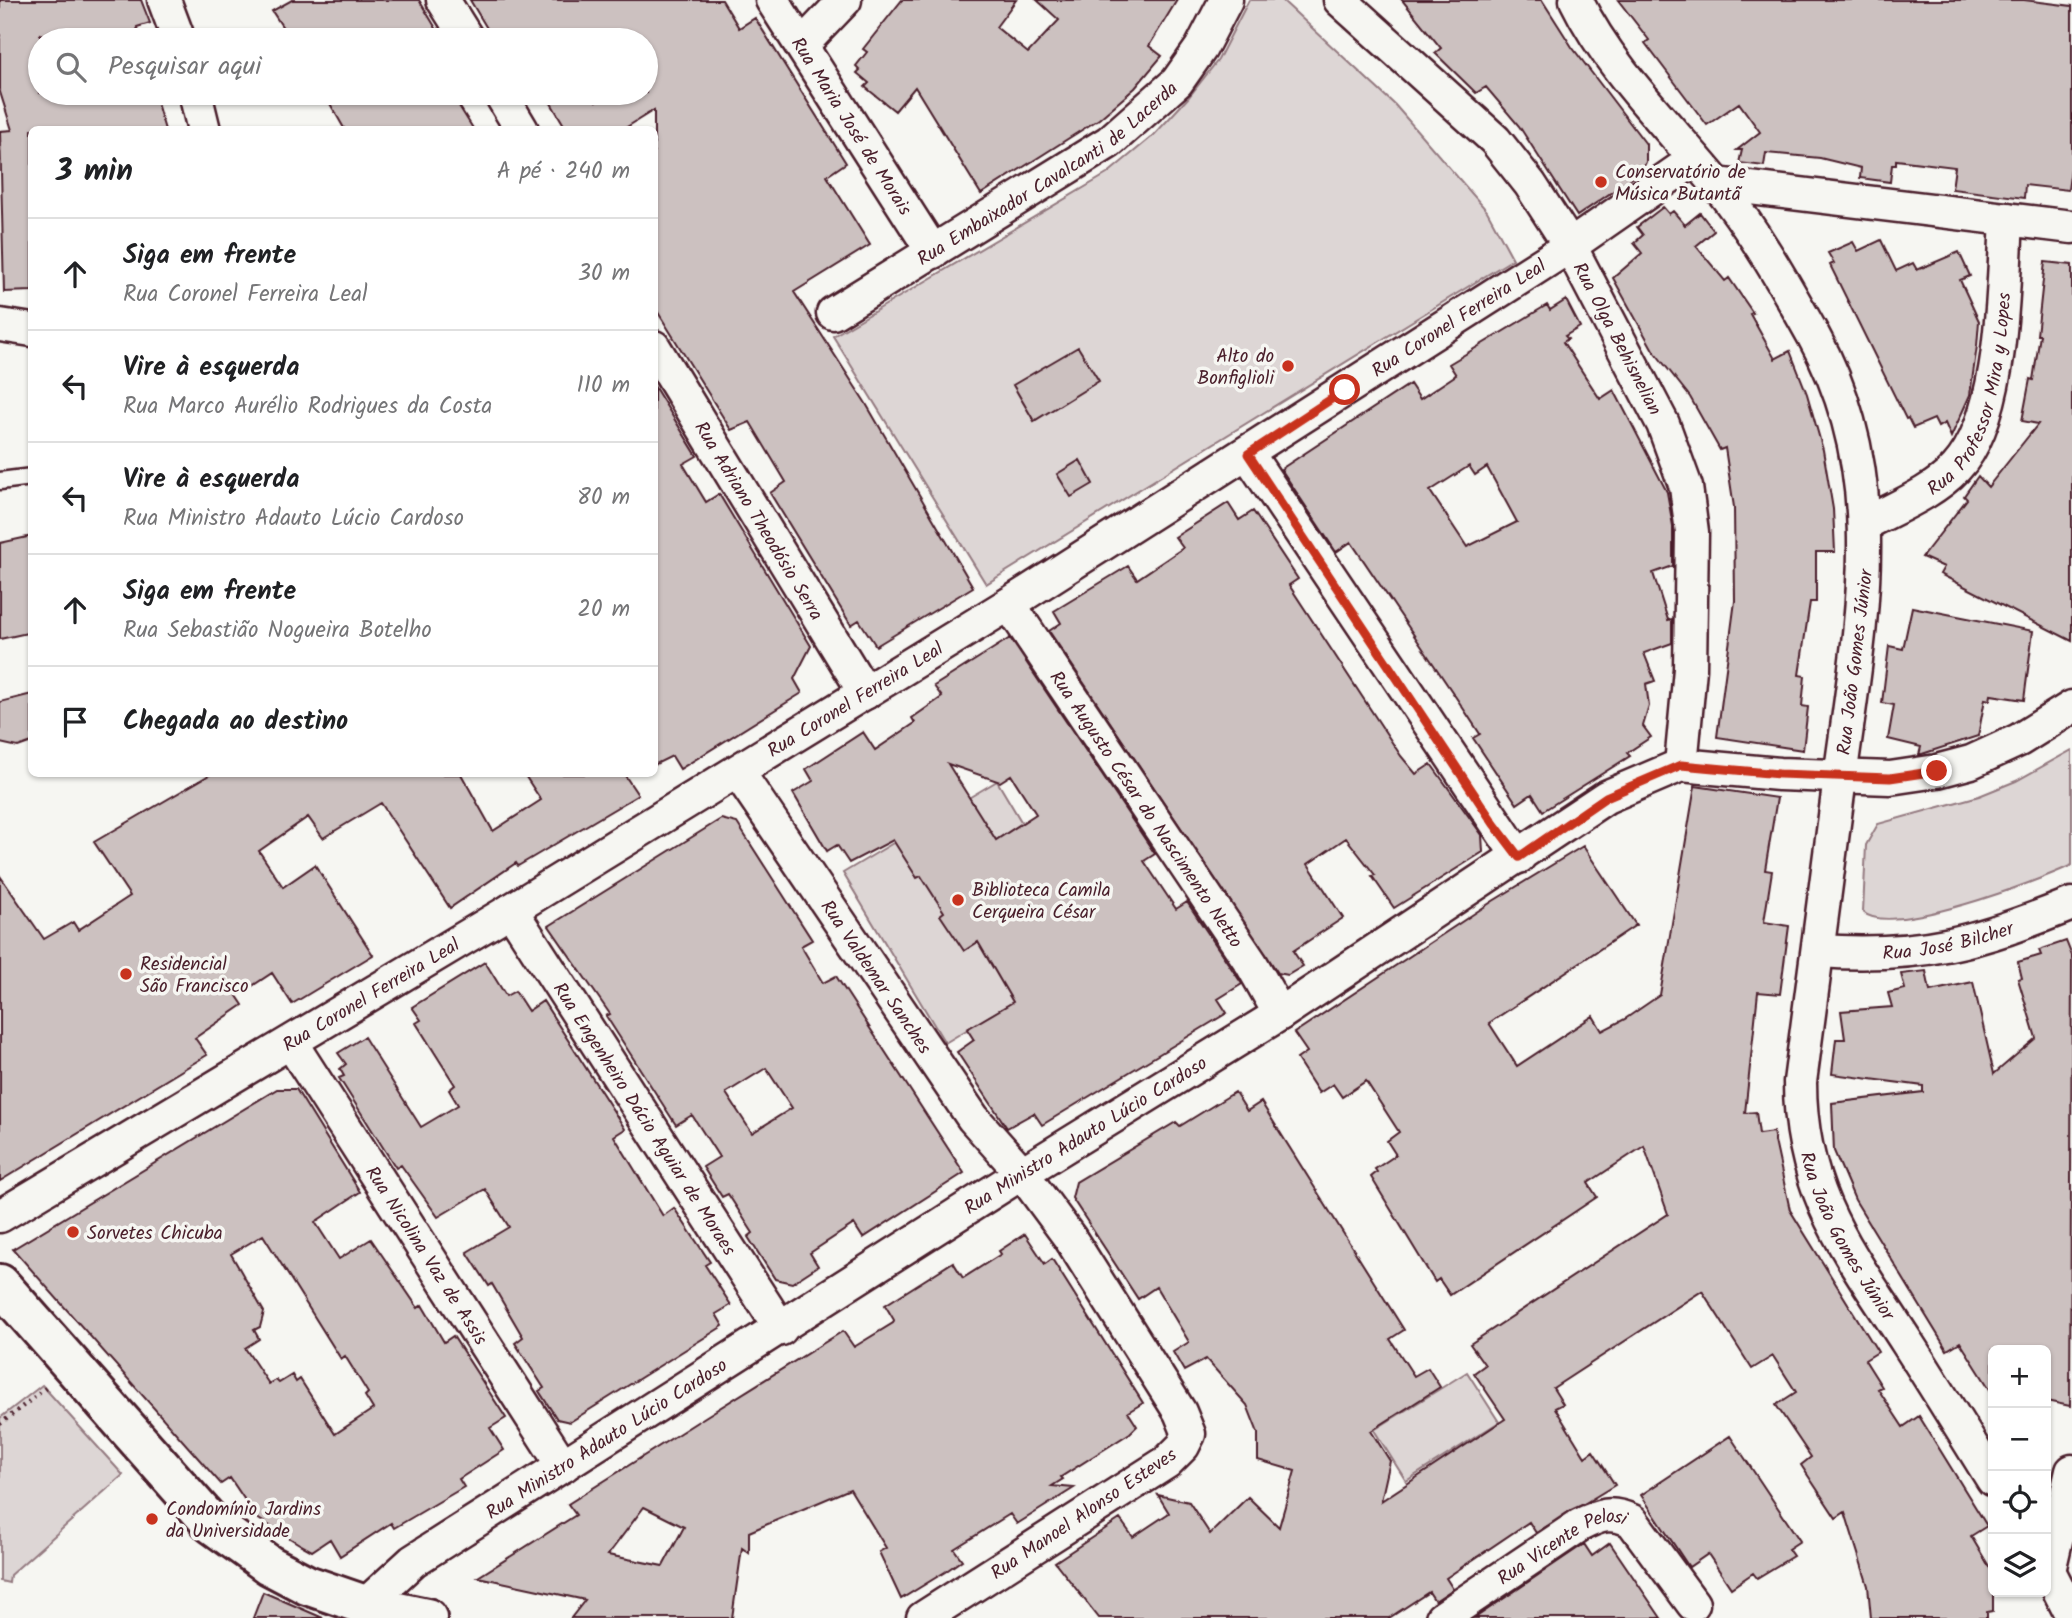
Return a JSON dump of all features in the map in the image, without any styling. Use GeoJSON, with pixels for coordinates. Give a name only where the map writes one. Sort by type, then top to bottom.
{"type":"FeatureCollection","features":[{"type":"Feature","properties":{"kind":"main road"},"geometry":{"type":"LineString","coordinates":[[0,1284],[212,1524],[269,1565],[341,1606],[428,1618]]}},
{"type":"Feature","properties":{"kind":"street"},"geometry":{"type":"LineString","coordinates":[[164,0],[174,28]]}},
{"type":"Feature","properties":{"kind":"street"},"geometry":{"type":"LineString","coordinates":[[443,0],[460,28]]}},
{"type":"Feature","properties":{"kind":"street","name":"Rua Maria José de Morais"},"geometry":{"type":"LineString","coordinates":[[772,0],[933,252]]}},
{"type":"Feature","properties":{"kind":"street"},"geometry":{"type":"LineString","coordinates":[[802,45],[845,0]]}},
{"type":"Feature","properties":{"kind":"street","name":"Rua Embaixador Cavalcanti de Lacerda"},"geometry":{"type":"LineString","coordinates":[[833,313],[1109,142],[1177,82],[1201,48],[1226,0]]}},
{"type":"Feature","properties":{"kind":"street","name":"Rua Olga Behisnelian"},"geometry":{"type":"LineString","coordinates":[[1340,0],[1495,140],[1530,184],[1570,246],[1663,424],[1686,486],[1692,532],[1692,623],[1681,765]]}},
{"type":"Feature","properties":{"kind":"street","name":"Rua João Gomes Júnior"},"geometry":{"type":"LineString","coordinates":[[1576,0],[1612,58],[1717,184],[1767,256],[1815,339],[1833,377],[1857,455],[1867,550],[1856,676],[1800,1082],[1800,1115],[1812,1177],[1834,1230],[1988,1472]]}},
{"type":"Feature","properties":{"kind":"street"},"geometry":{"type":"LineString","coordinates":[[198,105],[203,126]]}},
{"type":"Feature","properties":{"kind":"street"},"geometry":{"type":"LineString","coordinates":[[507,105],[520,126]]}},
{"type":"Feature","properties":{"kind":"street","name":"Rua Coronel Ferreira Leal"},"geometry":{"type":"LineString","coordinates":[[0,1216],[511,910],[1009,604],[1248,454],[1570,246],[1695,159]]}},
{"type":"Feature","properties":{"kind":"street"},"geometry":{"type":"LineString","coordinates":[[1717,184],[2072,227]]}},
{"type":"Feature","properties":{"kind":"street","name":"Rua Professor Mira y Lopes"},"geometry":{"type":"LineString","coordinates":[[1864,524],[1931,486],[1956,468],[1976,440],[1990,399],[2003,297],[2007,219]]}},
{"type":"Feature","properties":{"kind":"street"},"geometry":{"type":"LineString","coordinates":[[0,325],[28,329]]}},
{"type":"Feature","properties":{"kind":"street","name":"Rua Adriano Theodósio Serra"},"geometry":{"type":"LineString","coordinates":[[658,354],[865,693]]}},
{"type":"Feature","properties":{"kind":"street"},"geometry":{"type":"LineString","coordinates":[[1248,454],[1494,824],[1519,857]]}},
{"type":"Feature","properties":{"kind":"street","name":"Rua Augusto César do Nascimento Netto"},"geometry":{"type":"LineString","coordinates":[[1009,604],[1251,963],[1280,1014]]}},
{"type":"Feature","properties":{"kind":"street","name":"Rua Ministro Adauto Lúcio Cardoso"},"geometry":{"type":"LineString","coordinates":[[341,1606],[1022,1174],[1280,1014],[1606,797],[1681,765],[1840,777],[1890,778],[1971,762],[2019,740],[2072,707]]}},
{"type":"Feature","properties":{"kind":"street","name":"Rua Valdemar Sanches"},"geometry":{"type":"LineString","coordinates":[[738,772],[973,1118],[1022,1174]]}},
{"type":"Feature","properties":{"kind":"street","name":"Rua José Bilcher"},"geometry":{"type":"LineString","coordinates":[[1819,951],[1870,955],[1959,944],[2013,928],[2072,904]]}},
{"type":"Feature","properties":{"kind":"street","name":"Rua Engenheiro Dácio Aguiar de Moraes"},"geometry":{"type":"LineString","coordinates":[[511,910],[780,1329]]}},
{"type":"Feature","properties":{"kind":"street","name":"Rua Nicolina Vaz de Assis"},"geometry":{"type":"LineString","coordinates":[[291,1043],[563,1466]]}},
{"type":"Feature","properties":{"kind":"street","name":"Rua Manoel Alonso Esteves"},"geometry":{"type":"LineString","coordinates":[[923,1618],[1167,1462],[1183,1446],[1189,1434],[1180,1412],[1070,1238],[1022,1174]]}},
{"type":"Feature","properties":{"kind":"street"},"geometry":{"type":"LineString","coordinates":[[2055,1593],[2072,1471]]}},
{"type":"Feature","properties":{"kind":"street","name":"Rua Vicente Pelosi"},"geometry":{"type":"LineString","coordinates":[[1442,1618],[1580,1525],[1603,1514],[1618,1515],[1632,1521],[1693,1604]]}},
{"type":"Feature","properties":{"kind":"lane"},"geometry":{"type":"LineString","coordinates":[[0,481],[28,478]]}},
{"type":"Feature","properties":{"kind":"path"},"geometry":{"type":"LineString","coordinates":[[0,1424],[47,1387]]}},
{"type":"Feature","properties":{"kind":"shaded area"},"geometry":{"type":"Polygon","coordinates":[[[1249,0],[1282,0],[1395,105],[1487,211],[1513,259],[986,584],[833,336],[1107,174],[1154,135],[1188,98],[1218,60],[1249,0]]]}},
{"type":"Feature","properties":{"kind":"shaded area"},"geometry":{"type":"Polygon","coordinates":[[[2072,750],[2072,865],[1998,894],[1932,913],[1902,918],[1878,918],[1863,912],[1866,845],[1878,824],[1979,796],[2016,781],[2072,750]]]}},
{"type":"Feature","properties":{"kind":"shaded area"},"geometry":{"type":"Polygon","coordinates":[[[997,781],[1078,917],[1013,1002],[945,1043],[843,873],[997,781]]]}},
{"type":"Feature","properties":{"kind":"shaded area"},"geometry":{"type":"Polygon","coordinates":[[[1467,1372],[1499,1422],[1406,1481],[1374,1430],[1467,1372]]]}},
{"type":"Feature","properties":{"kind":"shaded area"},"geometry":{"type":"Polygon","coordinates":[[[42,1385],[123,1475],[10,1575],[9,1583],[0,1581],[0,1418],[42,1385]]]}},
{"type":"Feature","properties":{"kind":"building"},"geometry":{"type":"Polygon","coordinates":[[[0,0],[141,0],[150,23],[137,28],[28,28],[28,105],[158,105],[164,126],[28,126],[28,291],[4,292],[0,131],[12,130],[0,92],[0,0]]]}},
{"type":"Feature","properties":{"kind":"building"},"geometry":{"type":"Polygon","coordinates":[[[292,0],[419,0],[436,28],[283,28],[272,11],[292,0]]]}},
{"type":"Feature","properties":{"kind":"building"},"geometry":{"type":"Polygon","coordinates":[[[470,0],[722,0],[739,28],[755,18],[846,163],[827,176],[870,245],[794,292],[865,402],[973,587],[876,646],[859,620],[851,625],[770,493],[786,482],[750,422],[731,430],[658,312],[658,126],[654,126],[654,110],[628,126],[565,126],[552,105],[658,105],[658,28],[487,28],[470,0]]]}},
{"type":"Feature","properties":{"kind":"building"},"geometry":{"type":"Polygon","coordinates":[[[902,0],[1016,0],[996,27],[1028,53],[1059,20],[1037,0],[1177,0],[1149,46],[1162,56],[1135,88],[1099,119],[981,194],[915,87],[895,111],[865,87],[869,83],[857,73],[860,70],[856,66],[867,52],[863,49],[902,0]]]}},
{"type":"Feature","properties":{"kind":"building"},"geometry":{"type":"Polygon","coordinates":[[[1402,0],[1542,0],[1572,47],[1646,144],[1646,162],[1641,172],[1577,216],[1519,126],[1486,87],[1476,93],[1435,53],[1441,48],[1402,0]]]}},
{"type":"Feature","properties":{"kind":"building"},"geometry":{"type":"Polygon","coordinates":[[[1618,0],[2024,0],[2072,6],[2072,161],[2068,190],[2025,185],[2024,198],[1952,189],[1955,167],[1896,160],[1896,165],[1892,165],[1890,182],[1860,178],[1861,168],[1820,158],[1766,153],[1764,166],[1739,163],[1742,150],[1737,150],[1760,132],[1739,103],[1707,125],[1645,43],[1649,40],[1618,0]]]}},
{"type":"Feature","properties":{"kind":"building"},"geometry":{"type":"Polygon","coordinates":[[[331,105],[458,105],[472,126],[343,126],[331,105]]]}},
{"type":"Feature","properties":{"kind":"building"},"geometry":{"type":"Polygon","coordinates":[[[1663,207],[1669,214],[1673,211],[1685,225],[1700,213],[1714,231],[1696,246],[1725,281],[1729,278],[1753,313],[1750,314],[1775,359],[1790,351],[1807,394],[1823,450],[1833,509],[1835,552],[1816,552],[1816,602],[1810,602],[1799,675],[1805,676],[1802,706],[1808,707],[1803,750],[1717,737],[1735,601],[1734,507],[1725,448],[1720,450],[1690,397],[1653,350],[1613,278],[1642,253],[1634,243],[1643,235],[1637,227],[1663,207]]]}},
{"type":"Feature","properties":{"kind":"building"},"geometry":{"type":"Polygon","coordinates":[[[1881,240],[1896,271],[1913,263],[1917,270],[1959,252],[1970,276],[1960,280],[1979,321],[1977,346],[1970,395],[1951,437],[1945,423],[1938,427],[1934,419],[1913,428],[1908,418],[1906,419],[1830,265],[1834,263],[1828,253],[1853,242],[1858,251],[1881,240]]]}},
{"type":"Feature","properties":{"kind":"building"},"geometry":{"type":"Polygon","coordinates":[[[2045,262],[2072,265],[2072,641],[1940,574],[1944,567],[1922,557],[1967,499],[1964,496],[1978,476],[1988,487],[2038,424],[2022,421],[2030,379],[2033,380],[2040,335],[2037,335],[2045,262]]]}},
{"type":"Feature","properties":{"kind":"building"},"geometry":{"type":"Polygon","coordinates":[[[1566,300],[1580,327],[1565,336],[1568,339],[1563,342],[1600,399],[1614,390],[1667,492],[1673,526],[1673,566],[1653,573],[1668,620],[1672,619],[1672,643],[1644,653],[1655,681],[1646,684],[1649,706],[1643,726],[1651,737],[1627,753],[1630,756],[1543,811],[1532,794],[1517,804],[1473,738],[1480,734],[1351,542],[1336,552],[1281,469],[1410,384],[1420,399],[1456,375],[1449,364],[1547,305],[1550,310],[1566,300]],[[1469,466],[1430,491],[1467,547],[1517,522],[1487,467],[1475,475],[1469,466]]]}},
{"type":"Feature","properties":{"kind":"building"},"geometry":{"type":"Polygon","coordinates":[[[1078,347],[1099,381],[1034,421],[1013,385],[1078,347]]]}},
{"type":"Feature","properties":{"kind":"building"},"geometry":{"type":"Polygon","coordinates":[[[658,393],[697,456],[683,464],[706,502],[719,494],[811,646],[794,679],[802,693],[680,769],[672,756],[658,763],[658,393]]]}},
{"type":"Feature","properties":{"kind":"building"},"geometry":{"type":"Polygon","coordinates":[[[1080,460],[1093,484],[1071,497],[1057,474],[1080,460]]]}},
{"type":"Feature","properties":{"kind":"building"},"geometry":{"type":"Polygon","coordinates":[[[1228,503],[1239,520],[1253,511],[1298,579],[1289,585],[1401,756],[1416,774],[1431,764],[1482,835],[1483,852],[1394,908],[1372,876],[1375,875],[1346,838],[1308,864],[1343,918],[1293,951],[1303,966],[1288,975],[1278,973],[1049,631],[1061,623],[1054,611],[1128,566],[1137,579],[1183,548],[1175,537],[1228,503]]]}},
{"type":"Feature","properties":{"kind":"building"},"geometry":{"type":"Polygon","coordinates":[[[28,537],[28,633],[0,639],[0,543],[28,537]]]}},
{"type":"Feature","properties":{"kind":"building"},"geometry":{"type":"Polygon","coordinates":[[[1912,607],[2033,631],[2024,700],[1991,695],[1990,700],[1985,699],[1978,736],[1919,755],[1921,747],[1888,739],[1894,705],[1882,703],[1889,646],[1903,649],[1912,607]]]}},
{"type":"Feature","properties":{"kind":"building"},"geometry":{"type":"Polygon","coordinates":[[[1010,638],[1155,854],[1144,861],[1176,909],[1187,902],[1242,984],[1218,999],[1227,1013],[1042,1125],[1034,1113],[1007,1128],[957,1052],[974,1040],[967,1029],[1013,1002],[978,942],[964,951],[940,915],[944,912],[921,876],[917,878],[893,840],[849,863],[837,845],[827,851],[793,793],[813,781],[806,769],[863,732],[875,750],[915,723],[912,718],[942,697],[934,686],[1010,638]],[[948,764],[996,840],[1036,814],[1011,775],[1000,782],[948,764]]]}},
{"type":"Feature","properties":{"kind":"building"},"geometry":{"type":"Polygon","coordinates":[[[28,695],[28,743],[18,747],[0,743],[0,702],[28,695]]]}},
{"type":"Feature","properties":{"kind":"building"},"geometry":{"type":"Polygon","coordinates":[[[206,777],[463,777],[493,831],[541,800],[526,777],[626,777],[638,795],[518,866],[516,863],[450,908],[381,803],[323,838],[308,817],[259,851],[283,887],[315,865],[373,955],[292,1004],[272,973],[237,996],[243,1005],[195,1038],[207,1055],[0,1181],[0,876],[44,939],[73,922],[78,930],[130,896],[94,842],[206,777]]]}},
{"type":"Feature","properties":{"kind":"building"},"geometry":{"type":"Polygon","coordinates":[[[1695,786],[1777,798],[1765,870],[1772,871],[1764,922],[1789,926],[1780,994],[1758,992],[1745,1113],[1756,1112],[1759,1134],[1773,1132],[1790,1210],[1878,1352],[1865,1360],[1882,1387],[1878,1389],[1903,1427],[1919,1416],[1987,1526],[1971,1536],[1988,1565],[1988,1597],[1993,1597],[1993,1611],[1987,1612],[1987,1618],[1871,1618],[1868,1586],[1845,1512],[1836,1518],[1801,1465],[1811,1457],[1776,1405],[1796,1392],[1773,1356],[1752,1369],[1702,1291],[1553,1388],[1563,1404],[1555,1408],[1585,1457],[1593,1451],[1615,1485],[1536,1533],[1529,1522],[1446,1578],[1453,1589],[1435,1601],[1429,1592],[1389,1618],[1099,1618],[1055,1562],[1120,1519],[1133,1537],[1169,1513],[1158,1495],[1189,1502],[1210,1534],[1248,1497],[1279,1527],[1295,1471],[1258,1460],[1258,1433],[1247,1405],[1206,1359],[1184,1371],[1173,1352],[1189,1342],[1156,1287],[1138,1299],[1072,1198],[1076,1182],[1176,1122],[1180,1126],[1235,1092],[1247,1111],[1261,1102],[1404,1330],[1390,1339],[1414,1376],[1428,1368],[1440,1387],[1371,1431],[1390,1461],[1381,1501],[1505,1419],[1474,1373],[1485,1365],[1470,1344],[1668,1214],[1644,1146],[1588,1183],[1597,1197],[1450,1295],[1439,1279],[1435,1282],[1371,1177],[1377,1172],[1375,1169],[1396,1155],[1387,1141],[1399,1132],[1366,1081],[1342,1097],[1333,1084],[1319,1093],[1297,1059],[1307,1052],[1294,1033],[1493,901],[1583,846],[1636,925],[1489,1023],[1517,1066],[1593,1016],[1602,1031],[1660,995],[1695,786]]]}},
{"type":"Feature","properties":{"kind":"building"},"geometry":{"type":"Polygon","coordinates":[[[721,819],[737,823],[812,940],[801,946],[823,983],[836,976],[964,1173],[863,1238],[854,1224],[810,1253],[818,1266],[792,1283],[775,1279],[748,1237],[753,1233],[728,1194],[722,1197],[703,1167],[719,1157],[692,1115],[676,1125],[606,1016],[610,1014],[549,926],[721,819]],[[766,1068],[726,1093],[752,1133],[792,1108],[766,1068]]]}},
{"type":"Feature","properties":{"kind":"building"},"geometry":{"type":"Polygon","coordinates":[[[2066,941],[2072,956],[2070,1406],[2051,1402],[2051,1345],[1988,1345],[1988,1386],[1960,1342],[1947,1350],[1855,1200],[1834,1151],[1832,1103],[1923,1092],[1923,1086],[1832,1074],[1836,1039],[1845,1039],[1841,1011],[1892,1007],[1888,993],[1905,989],[1901,974],[1926,971],[1930,991],[1973,982],[1994,1074],[2036,1038],[2018,979],[2022,978],[2018,962],[2041,955],[2039,950],[2066,941]]]}},
{"type":"Feature","properties":{"kind":"building"},"geometry":{"type":"Polygon","coordinates":[[[485,962],[506,996],[515,991],[528,1011],[543,1001],[625,1129],[614,1136],[663,1216],[674,1208],[710,1262],[705,1265],[731,1305],[716,1314],[723,1326],[570,1422],[557,1419],[539,1391],[544,1388],[515,1343],[523,1337],[492,1284],[489,1286],[467,1252],[509,1227],[485,1189],[438,1217],[401,1165],[396,1168],[339,1078],[344,1076],[340,1069],[346,1064],[338,1053],[364,1037],[421,1127],[458,1105],[449,1090],[455,1085],[416,1023],[421,1020],[412,1007],[485,962]]]}},
{"type":"Feature","properties":{"kind":"building"},"geometry":{"type":"Polygon","coordinates":[[[277,1089],[296,1089],[360,1192],[315,1222],[339,1259],[371,1239],[418,1308],[422,1305],[444,1342],[453,1336],[506,1418],[490,1428],[504,1450],[459,1479],[464,1487],[394,1528],[391,1523],[340,1556],[330,1539],[312,1551],[257,1518],[230,1478],[221,1484],[13,1249],[277,1089]],[[263,1235],[231,1254],[264,1312],[260,1327],[254,1330],[259,1339],[245,1348],[269,1384],[276,1380],[279,1383],[292,1375],[296,1382],[300,1379],[335,1434],[373,1409],[365,1396],[368,1393],[345,1356],[341,1359],[263,1235]]]}},
{"type":"Feature","properties":{"kind":"building"},"geometry":{"type":"Polygon","coordinates":[[[1025,1234],[1045,1264],[1052,1259],[1143,1403],[1128,1412],[1137,1426],[1130,1433],[1061,1477],[1063,1479],[1052,1486],[1074,1488],[1017,1524],[1010,1514],[954,1549],[962,1560],[945,1572],[901,1599],[879,1552],[886,1548],[850,1489],[749,1532],[749,1553],[742,1548],[732,1618],[571,1618],[585,1600],[478,1577],[576,1515],[568,1504],[705,1417],[843,1331],[854,1347],[893,1323],[894,1320],[885,1305],[953,1262],[963,1278],[1001,1254],[999,1251],[1025,1234]],[[644,1507],[608,1555],[663,1566],[684,1527],[644,1507]]]}},
{"type":"Feature","properties":{"kind":"building"},"geometry":{"type":"Polygon","coordinates":[[[1730,1436],[1800,1541],[1788,1549],[1793,1556],[1757,1578],[1753,1573],[1731,1588],[1708,1554],[1689,1567],[1641,1495],[1730,1436]]]}},
{"type":"Feature","properties":{"kind":"building"},"geometry":{"type":"Polygon","coordinates":[[[1610,1543],[1661,1618],[1475,1618],[1584,1544],[1592,1556],[1610,1543]]]}},
{"type":"Feature","properties":{"kind":"building"},"geometry":{"type":"Polygon","coordinates":[[[263,1592],[323,1618],[253,1618],[263,1592]]]}},
{"type":"Feature","properties":{"kind":"place","name":"Conservatório de Música Butantã"},"geometry":{"type":"Point","coordinates":[1601,182]}},
{"type":"Feature","properties":{"kind":"place","name":"Alto do Bonfiglioli"},"geometry":{"type":"Point","coordinates":[1288,366]}},
{"type":"Feature","properties":{"kind":"place","name":"Biblioteca Camila Cerqueira César"},"geometry":{"type":"Point","coordinates":[958,900]}},
{"type":"Feature","properties":{"kind":"place","name":"Residencial São Francisco"},"geometry":{"type":"Point","coordinates":[126,974]}},
{"type":"Feature","properties":{"kind":"place","name":"Sorvetes Chicuba"},"geometry":{"type":"Point","coordinates":[73,1232]}},
{"type":"Feature","properties":{"kind":"place","name":"Condomínio Jardins da Universidade"},"geometry":{"type":"Point","coordinates":[152,1519]}},
{"type":"Feature","properties":{"kind":"route"},"geometry":{"type":"LineString","coordinates":[[1345,390],[1248,454],[1494,824],[1519,857],[1606,797],[1660,771],[1681,765],[1840,777],[1890,778],[1937,771]]}}]}
